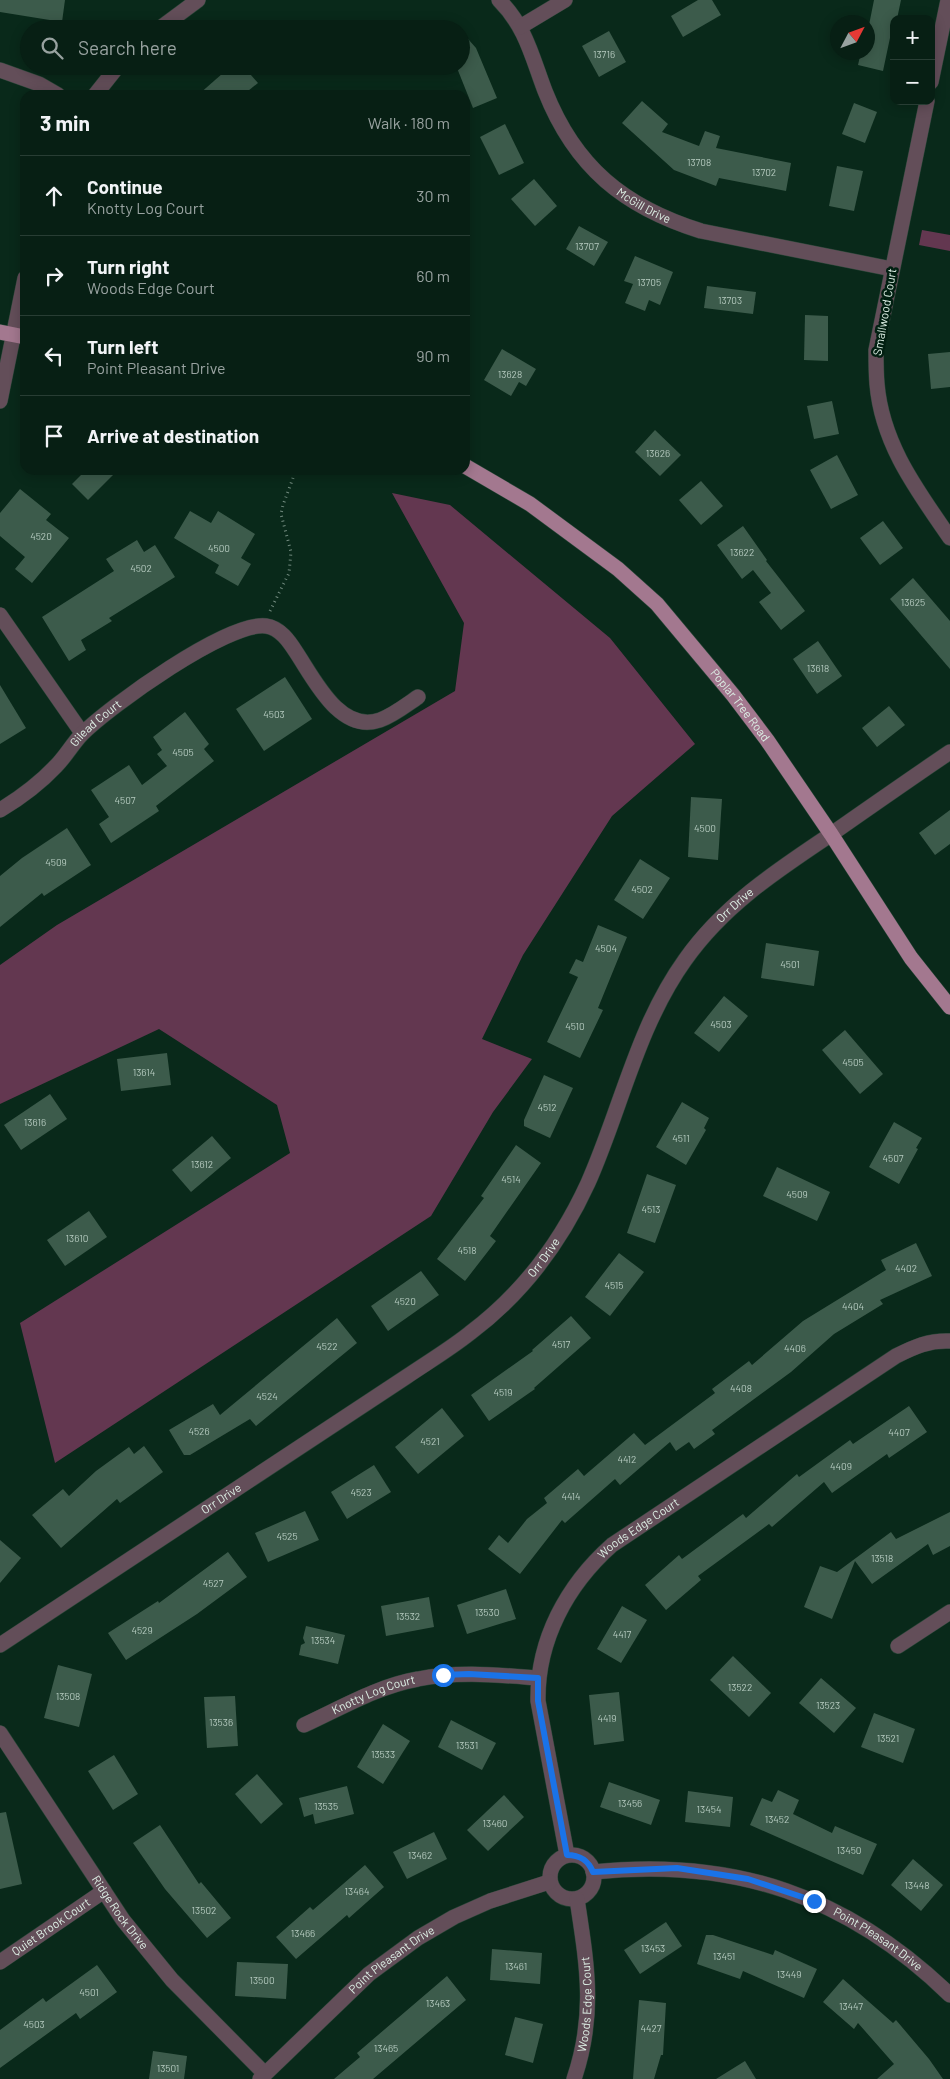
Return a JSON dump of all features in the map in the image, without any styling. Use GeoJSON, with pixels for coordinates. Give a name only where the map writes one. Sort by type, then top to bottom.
{"type":"FeatureCollection","features":[{"type":"Feature","properties":{"kind":"main road","name":"Poplar Tree Road"},"geometry":{"type":"LineString","coordinates":[[470,469],[545,516],[618,569],[657,604],[739,702],[831,834],[911,958],[950,1007]]}},
{"type":"Feature","properties":{"kind":"street"},"geometry":{"type":"LineString","coordinates":[[171,20],[198,0]]}},
{"type":"Feature","properties":{"kind":"street","name":"McGill Drive"},"geometry":{"type":"LineString","coordinates":[[499,0],[520,27],[529,44],[546,92],[566,134],[596,172],[626,196],[645,209],[672,222],[701,231],[892,269]]}},
{"type":"Feature","properties":{"kind":"street"},"geometry":{"type":"LineString","coordinates":[[520,27],[564,0]]}},
{"type":"Feature","properties":{"kind":"street"},"geometry":{"type":"LineString","coordinates":[[935,63],[948,0]]}},
{"type":"Feature","properties":{"kind":"street"},"geometry":{"type":"LineString","coordinates":[[0,70],[26,79],[48,90]]}},
{"type":"Feature","properties":{"kind":"street"},"geometry":{"type":"LineString","coordinates":[[99,90],[111,75]]}},
{"type":"Feature","properties":{"kind":"street","name":"Smallwood Court"},"geometry":{"type":"LineString","coordinates":[[926,105],[876,350],[877,384],[880,408],[890,438],[906,473],[950,538]]}},
{"type":"Feature","properties":{"kind":"street"},"geometry":{"type":"LineString","coordinates":[[0,402],[20,301]]}},
{"type":"Feature","properties":{"kind":"street"},"geometry":{"type":"LineString","coordinates":[[0,615],[82,734]]}},
{"type":"Feature","properties":{"kind":"street"},"geometry":{"type":"LineString","coordinates":[[265,626],[279,631],[289,642],[330,702],[347,717],[365,723],[379,721],[418,697]]}},
{"type":"Feature","properties":{"kind":"street","name":"Gilead Court"},"geometry":{"type":"LineString","coordinates":[[0,810],[18,799],[56,766],[82,734],[169,668],[201,649],[242,630],[265,626]]}},
{"type":"Feature","properties":{"kind":"street","name":"Orr Drive"},"geometry":{"type":"LineString","coordinates":[[0,1645],[406,1377],[470,1334],[498,1311],[537,1269],[571,1218],[589,1182],[648,1024],[665,991],[685,960],[708,930],[748,892],[950,752]]}},
{"type":"Feature","properties":{"kind":"street","name":"Woods Edge Court"},"geometry":{"type":"LineString","coordinates":[[567,1855],[538,1701],[538,1678],[552,1629],[565,1600],[586,1570],[612,1545],[896,1356],[916,1346],[935,1340],[950,1341]]}},
{"type":"Feature","properties":{"kind":"street"},"geometry":{"type":"LineString","coordinates":[[898,1646],[950,1612]]}},
{"type":"Feature","properties":{"kind":"street","name":"Knotty Log Court"},"geometry":{"type":"LineString","coordinates":[[304,1725],[376,1691],[417,1679],[469,1674],[538,1678]]}},
{"type":"Feature","properties":{"kind":"street","name":"Ridge Rock Drive"},"geometry":{"type":"LineString","coordinates":[[0,1733],[124,1920],[172,1980],[262,2076]]}},
{"type":"Feature","properties":{"kind":"street"},"geometry":{"type":"LineString","coordinates":[[567,1855],[581,1857],[591,1866],[593,1872],[592,1886],[583,1896],[577,1899],[570,1899],[557,1894],[549,1882],[555,1862],[567,1855]]}},
{"type":"Feature","properties":{"kind":"street","name":"Point Pleasant Drive"},"geometry":{"type":"LineString","coordinates":[[593,1872],[677,1868],[748,1879],[814,1901],[876,1935],[906,1956],[950,1995]]}},
{"type":"Feature","properties":{"kind":"street","name":"Point Pleasant Drive"},"geometry":{"type":"LineString","coordinates":[[262,2076],[370,1974],[418,1938],[454,1917],[490,1901],[549,1882]]}},
{"type":"Feature","properties":{"kind":"street","name":"Quiet Brook Court"},"geometry":{"type":"LineString","coordinates":[[0,1962],[104,1891]]}},
{"type":"Feature","properties":{"kind":"street","name":"Woods Edge Court"},"geometry":{"type":"LineString","coordinates":[[574,2079],[585,2040],[589,1996],[577,1899]]}},
{"type":"Feature","properties":{"kind":"path"},"geometry":{"type":"LineString","coordinates":[[265,626],[269,613],[289,573],[291,552],[281,514],[294,475]]}},
{"type":"Feature","properties":{"kind":"shaded area"},"geometry":{"type":"Polygon","coordinates":[[[922,230],[950,235],[950,251],[919,245],[922,230]]]}},
{"type":"Feature","properties":{"kind":"shaded area"},"geometry":{"type":"Polygon","coordinates":[[[392,493],[450,505],[610,638],[695,744],[612,816],[523,955],[482,1039],[532,1059],[493,1112],[431,1216],[55,1463],[20,1323],[290,1153],[277,1105],[159,1029],[0,1104],[0,965],[57,925],[455,691],[464,623],[392,493]]]}},
{"type":"Feature","properties":{"kind":"building"},"geometry":{"type":"Polygon","coordinates":[[[0,0],[65,0],[62,20],[50,20],[0,12],[0,0]]]}},
{"type":"Feature","properties":{"kind":"building"},"geometry":{"type":"Polygon","coordinates":[[[698,0],[712,0],[721,15],[683,37],[671,16],[698,0]]]}},
{"type":"Feature","properties":{"kind":"building"},"geometry":{"type":"Polygon","coordinates":[[[874,0],[901,0],[898,15],[890,15],[890,38],[883,71],[858,65],[859,60],[875,60],[875,15],[871,15],[874,0]]]}},
{"type":"Feature","properties":{"kind":"building"},"geometry":{"type":"Polygon","coordinates":[[[609,31],[626,62],[599,77],[582,46],[609,31]]]}},
{"type":"Feature","properties":{"kind":"building"},"geometry":{"type":"Polygon","coordinates":[[[470,41],[476,48],[497,98],[473,108],[470,100],[470,90],[466,90],[460,75],[470,75],[470,41]]]}},
{"type":"Feature","properties":{"kind":"building"},"geometry":{"type":"Polygon","coordinates":[[[221,75],[251,75],[258,83],[249,90],[204,90],[221,75]]]}},
{"type":"Feature","properties":{"kind":"building"},"geometry":{"type":"Polygon","coordinates":[[[642,101],[668,124],[662,132],[699,146],[705,131],[720,136],[716,148],[791,163],[786,191],[719,178],[716,186],[674,170],[622,123],[642,101]]]}},
{"type":"Feature","properties":{"kind":"building"},"geometry":{"type":"Polygon","coordinates":[[[854,103],[877,112],[865,143],[842,134],[854,103]]]}},
{"type":"Feature","properties":{"kind":"building"},"geometry":{"type":"Polygon","coordinates":[[[505,124],[524,163],[499,175],[480,137],[505,124]]]}},
{"type":"Feature","properties":{"kind":"building"},"geometry":{"type":"Polygon","coordinates":[[[837,166],[863,171],[854,211],[829,206],[837,166]]]}},
{"type":"Feature","properties":{"kind":"building"},"geometry":{"type":"Polygon","coordinates":[[[534,179],[557,206],[535,226],[511,199],[534,179]]]}},
{"type":"Feature","properties":{"kind":"building"},"geometry":{"type":"Polygon","coordinates":[[[579,226],[608,242],[594,266],[566,249],[579,226]]]}},
{"type":"Feature","properties":{"kind":"building"},"geometry":{"type":"Polygon","coordinates":[[[635,256],[673,272],[660,305],[649,300],[645,311],[625,303],[633,284],[624,281],[635,256]]]}},
{"type":"Feature","properties":{"kind":"building"},"geometry":{"type":"Polygon","coordinates":[[[707,286],[756,292],[753,314],[704,308],[707,286]]]}},
{"type":"Feature","properties":{"kind":"building"},"geometry":{"type":"Polygon","coordinates":[[[805,315],[828,316],[828,361],[804,360],[805,315]]]}},
{"type":"Feature","properties":{"kind":"building"},"geometry":{"type":"Polygon","coordinates":[[[502,349],[536,369],[526,386],[519,382],[511,396],[484,380],[502,349]]]}},
{"type":"Feature","properties":{"kind":"building"},"geometry":{"type":"Polygon","coordinates":[[[950,352],[950,387],[931,389],[928,354],[950,352]]]}},
{"type":"Feature","properties":{"kind":"building"},"geometry":{"type":"Polygon","coordinates":[[[832,401],[839,434],[814,439],[807,406],[832,401]]]}},
{"type":"Feature","properties":{"kind":"building"},"geometry":{"type":"Polygon","coordinates":[[[655,430],[681,455],[660,476],[635,452],[655,430]]]}},
{"type":"Feature","properties":{"kind":"building"},"geometry":{"type":"Polygon","coordinates":[[[837,455],[858,495],[831,509],[810,470],[837,455]]]}},
{"type":"Feature","properties":{"kind":"building"},"geometry":{"type":"Polygon","coordinates":[[[81,475],[113,475],[88,500],[72,484],[81,475]]]}},
{"type":"Feature","properties":{"kind":"building"},"geometry":{"type":"Polygon","coordinates":[[[701,481],[723,506],[701,525],[679,500],[701,481]]]}},
{"type":"Feature","properties":{"kind":"building"},"geometry":{"type":"Polygon","coordinates":[[[20,489],[51,514],[46,520],[69,538],[32,583],[15,569],[25,557],[0,536],[0,513],[20,489]]]}},
{"type":"Feature","properties":{"kind":"building"},"geometry":{"type":"Polygon","coordinates":[[[190,511],[211,523],[218,511],[255,534],[241,558],[251,564],[238,586],[215,573],[219,565],[174,538],[190,511]]]}},
{"type":"Feature","properties":{"kind":"building"},"geometry":{"type":"Polygon","coordinates":[[[883,521],[903,548],[880,565],[860,538],[883,521]]]}},
{"type":"Feature","properties":{"kind":"building"},"geometry":{"type":"Polygon","coordinates":[[[743,526],[766,561],[805,611],[781,630],[759,602],[771,593],[753,570],[742,579],[717,545],[743,526]]]}},
{"type":"Feature","properties":{"kind":"building"},"geometry":{"type":"Polygon","coordinates":[[[137,540],[144,552],[155,545],[175,577],[109,618],[112,621],[81,640],[86,650],[69,661],[42,617],[114,571],[106,559],[137,540]]]}},
{"type":"Feature","properties":{"kind":"building"},"geometry":{"type":"Polygon","coordinates":[[[913,578],[950,621],[950,669],[890,599],[913,578]]]}},
{"type":"Feature","properties":{"kind":"building"},"geometry":{"type":"Polygon","coordinates":[[[818,641],[842,676],[817,694],[793,659],[818,641]]]}},
{"type":"Feature","properties":{"kind":"building"},"geometry":{"type":"Polygon","coordinates":[[[285,677],[312,719],[264,751],[236,709],[285,677]]]}},
{"type":"Feature","properties":{"kind":"building"},"geometry":{"type":"Polygon","coordinates":[[[0,685],[26,728],[0,744],[0,685]]]}},
{"type":"Feature","properties":{"kind":"building"},"geometry":{"type":"Polygon","coordinates":[[[889,706],[905,725],[877,747],[862,728],[889,706]]]}},
{"type":"Feature","properties":{"kind":"building"},"geometry":{"type":"Polygon","coordinates":[[[185,712],[209,744],[204,749],[214,761],[156,806],[159,811],[111,843],[99,824],[109,817],[91,790],[129,765],[142,785],[167,766],[157,754],[162,750],[153,737],[185,712]]]}},
{"type":"Feature","properties":{"kind":"building"},"geometry":{"type":"Polygon","coordinates":[[[691,797],[722,799],[718,860],[688,857],[691,797]]]}},
{"type":"Feature","properties":{"kind":"building"},"geometry":{"type":"Polygon","coordinates":[[[950,810],[950,844],[935,855],[919,833],[950,810]]]}},
{"type":"Feature","properties":{"kind":"building"},"geometry":{"type":"Polygon","coordinates":[[[67,828],[91,865],[44,896],[42,893],[0,927],[0,876],[22,858],[67,828]]]}},
{"type":"Feature","properties":{"kind":"building"},"geometry":{"type":"Polygon","coordinates":[[[640,859],[670,878],[643,919],[614,900],[640,859]]]}},
{"type":"Feature","properties":{"kind":"building"},"geometry":{"type":"Polygon","coordinates":[[[598,925],[627,937],[598,1008],[603,1010],[580,1058],[547,1042],[578,977],[569,973],[576,959],[583,962],[598,925]]]}},
{"type":"Feature","properties":{"kind":"building"},"geometry":{"type":"Polygon","coordinates":[[[766,943],[819,951],[814,986],[761,978],[766,943]]]}},
{"type":"Feature","properties":{"kind":"building"},"geometry":{"type":"Polygon","coordinates":[[[724,996],[748,1016],[719,1052],[694,1033],[724,996]]]}},
{"type":"Feature","properties":{"kind":"building"},"geometry":{"type":"Polygon","coordinates":[[[845,1030],[883,1074],[860,1094],[822,1050],[845,1030]]]}},
{"type":"Feature","properties":{"kind":"building"},"geometry":{"type":"Polygon","coordinates":[[[167,1053],[171,1085],[121,1091],[117,1059],[167,1053]]]}},
{"type":"Feature","properties":{"kind":"building"},"geometry":{"type":"Polygon","coordinates":[[[544,1075],[573,1088],[550,1138],[524,1126],[524,1120],[544,1075]]]}},
{"type":"Feature","properties":{"kind":"building"},"geometry":{"type":"Polygon","coordinates":[[[50,1094],[67,1119],[21,1150],[4,1125],[50,1094]]]}},
{"type":"Feature","properties":{"kind":"building"},"geometry":{"type":"Polygon","coordinates":[[[682,1102],[709,1118],[704,1128],[706,1130],[686,1165],[656,1147],[682,1102]]]}},
{"type":"Feature","properties":{"kind":"building"},"geometry":{"type":"Polygon","coordinates":[[[894,1122],[922,1138],[899,1184],[869,1167],[894,1122]]]}},
{"type":"Feature","properties":{"kind":"building"},"geometry":{"type":"Polygon","coordinates":[[[212,1136],[231,1158],[191,1192],[172,1170],[212,1136]]]}},
{"type":"Feature","properties":{"kind":"building"},"geometry":{"type":"Polygon","coordinates":[[[516,1145],[541,1163],[490,1236],[496,1241],[465,1281],[437,1259],[484,1198],[481,1196],[516,1145]]]}},
{"type":"Feature","properties":{"kind":"building"},"geometry":{"type":"Polygon","coordinates":[[[777,1167],[830,1192],[817,1221],[763,1196],[777,1167]]]}},
{"type":"Feature","properties":{"kind":"building"},"geometry":{"type":"Polygon","coordinates":[[[647,1174],[676,1185],[655,1243],[627,1233],[647,1174]]]}},
{"type":"Feature","properties":{"kind":"building"},"geometry":{"type":"Polygon","coordinates":[[[89,1211],[107,1237],[65,1266],[47,1240],[89,1211]]]}},
{"type":"Feature","properties":{"kind":"building"},"geometry":{"type":"Polygon","coordinates":[[[916,1243],[932,1276],[880,1300],[883,1304],[834,1334],[791,1372],[712,1430],[715,1434],[694,1449],[689,1442],[676,1451],[670,1442],[620,1485],[615,1479],[565,1523],[562,1520],[520,1574],[488,1549],[499,1535],[508,1543],[527,1519],[547,1503],[544,1498],[578,1469],[584,1476],[634,1433],[645,1445],[715,1393],[712,1389],[749,1361],[752,1365],[803,1321],[886,1270],[881,1260],[916,1243]]]}},
{"type":"Feature","properties":{"kind":"building"},"geometry":{"type":"Polygon","coordinates":[[[619,1253],[644,1272],[610,1316],[585,1297],[619,1253]]]}},
{"type":"Feature","properties":{"kind":"building"},"geometry":{"type":"Polygon","coordinates":[[[421,1271],[439,1295],[388,1331],[371,1306],[421,1271]]]}},
{"type":"Feature","properties":{"kind":"building"},"geometry":{"type":"Polygon","coordinates":[[[571,1316],[591,1338],[535,1389],[489,1421],[471,1395],[533,1351],[571,1316]]]}},
{"type":"Feature","properties":{"kind":"building"},"geometry":{"type":"Polygon","coordinates":[[[337,1318],[357,1343],[256,1426],[250,1419],[190,1455],[184,1455],[169,1430],[213,1404],[220,1415],[337,1318]]]}},
{"type":"Feature","properties":{"kind":"building"},"geometry":{"type":"Polygon","coordinates":[[[909,1406],[927,1432],[889,1458],[887,1454],[832,1493],[824,1482],[772,1527],[769,1524],[698,1576],[701,1580],[666,1610],[645,1585],[679,1555],[682,1559],[743,1514],[746,1518],[797,1474],[799,1477],[850,1440],[853,1444],[909,1406]]]}},
{"type":"Feature","properties":{"kind":"building"},"geometry":{"type":"Polygon","coordinates":[[[442,1408],[464,1436],[418,1474],[395,1447],[442,1408]]]}},
{"type":"Feature","properties":{"kind":"building"},"geometry":{"type":"Polygon","coordinates":[[[144,1446],[163,1472],[120,1503],[117,1499],[61,1548],[32,1515],[63,1489],[69,1496],[96,1471],[129,1447],[134,1454],[144,1446]]]}},
{"type":"Feature","properties":{"kind":"building"},"geometry":{"type":"Polygon","coordinates":[[[374,1465],[391,1492],[347,1519],[331,1492],[374,1465]]]}},
{"type":"Feature","properties":{"kind":"building"},"geometry":{"type":"Polygon","coordinates":[[[305,1511],[319,1540],[268,1562],[255,1533],[305,1511]]]}},
{"type":"Feature","properties":{"kind":"building"},"geometry":{"type":"Polygon","coordinates":[[[950,1512],[950,1546],[933,1555],[928,1544],[872,1584],[855,1561],[832,1619],[804,1607],[820,1566],[837,1572],[891,1532],[896,1539],[950,1512]]]}},
{"type":"Feature","properties":{"kind":"building"},"geometry":{"type":"Polygon","coordinates":[[[0,1540],[21,1558],[0,1583],[0,1540]]]}},
{"type":"Feature","properties":{"kind":"building"},"geometry":{"type":"Polygon","coordinates":[[[228,1552],[247,1577],[197,1614],[126,1660],[108,1633],[158,1601],[159,1603],[228,1552]]]}},
{"type":"Feature","properties":{"kind":"building"},"geometry":{"type":"Polygon","coordinates":[[[506,1589],[516,1619],[467,1634],[457,1605],[506,1589]]]}},
{"type":"Feature","properties":{"kind":"building"},"geometry":{"type":"Polygon","coordinates":[[[429,1597],[434,1627],[386,1636],[381,1606],[429,1597]]]}},
{"type":"Feature","properties":{"kind":"building"},"geometry":{"type":"Polygon","coordinates":[[[622,1606],[647,1620],[621,1663],[597,1649],[622,1606]]]}},
{"type":"Feature","properties":{"kind":"building"},"geometry":{"type":"Polygon","coordinates":[[[306,1626],[345,1635],[338,1664],[299,1655],[301,1645],[305,1643],[303,1638],[306,1626]]]}},
{"type":"Feature","properties":{"kind":"building"},"geometry":{"type":"Polygon","coordinates":[[[733,1656],[771,1693],[749,1717],[710,1680],[733,1656]]]}},
{"type":"Feature","properties":{"kind":"building"},"geometry":{"type":"Polygon","coordinates":[[[58,1665],[92,1674],[79,1727],[44,1718],[58,1665]]]}},
{"type":"Feature","properties":{"kind":"building"},"geometry":{"type":"Polygon","coordinates":[[[821,1678],[856,1708],[834,1733],[799,1703],[821,1678]]]}},
{"type":"Feature","properties":{"kind":"building"},"geometry":{"type":"Polygon","coordinates":[[[619,1692],[624,1741],[594,1745],[589,1695],[619,1692]]]}},
{"type":"Feature","properties":{"kind":"building"},"geometry":{"type":"Polygon","coordinates":[[[235,1696],[238,1746],[207,1748],[204,1697],[235,1696]]]}},
{"type":"Feature","properties":{"kind":"building"},"geometry":{"type":"Polygon","coordinates":[[[874,1713],[915,1729],[903,1763],[861,1747],[874,1713]]]}},
{"type":"Feature","properties":{"kind":"building"},"geometry":{"type":"Polygon","coordinates":[[[451,1720],[496,1743],[482,1770],[438,1747],[451,1720]]]}},
{"type":"Feature","properties":{"kind":"building"},"geometry":{"type":"Polygon","coordinates":[[[383,1724],[410,1741],[383,1784],[357,1767],[383,1724]]]}},
{"type":"Feature","properties":{"kind":"building"},"geometry":{"type":"Polygon","coordinates":[[[114,1755],[138,1794],[113,1810],[88,1771],[114,1755]]]}},
{"type":"Feature","properties":{"kind":"building"},"geometry":{"type":"Polygon","coordinates":[[[257,1774],[283,1804],[261,1824],[235,1794],[257,1774]]]}},
{"type":"Feature","properties":{"kind":"building"},"geometry":{"type":"Polygon","coordinates":[[[609,1782],[660,1800],[651,1825],[600,1807],[609,1782]]]}},
{"type":"Feature","properties":{"kind":"building"},"geometry":{"type":"Polygon","coordinates":[[[347,1786],[354,1814],[315,1824],[313,1814],[304,1817],[299,1798],[347,1786]]]}},
{"type":"Feature","properties":{"kind":"building"},"geometry":{"type":"Polygon","coordinates":[[[778,1790],[799,1800],[793,1814],[832,1833],[835,1826],[877,1844],[863,1875],[750,1825],[762,1798],[772,1802],[778,1790]]]}},
{"type":"Feature","properties":{"kind":"building"},"geometry":{"type":"Polygon","coordinates":[[[688,1791],[733,1797],[730,1827],[685,1822],[688,1791]]]}},
{"type":"Feature","properties":{"kind":"building"},"geometry":{"type":"Polygon","coordinates":[[[504,1795],[524,1817],[488,1851],[467,1830],[504,1795]]]}},
{"type":"Feature","properties":{"kind":"building"},"geometry":{"type":"Polygon","coordinates":[[[6,1812],[22,1884],[0,1889],[0,1813],[6,1812]]]}},
{"type":"Feature","properties":{"kind":"building"},"geometry":{"type":"Polygon","coordinates":[[[160,1825],[199,1884],[201,1882],[231,1918],[207,1938],[165,1889],[133,1843],[160,1825]]]}},
{"type":"Feature","properties":{"kind":"building"},"geometry":{"type":"Polygon","coordinates":[[[434,1832],[447,1859],[407,1879],[393,1852],[434,1832]]]}},
{"type":"Feature","properties":{"kind":"building"},"geometry":{"type":"Polygon","coordinates":[[[913,1859],[943,1885],[921,1911],[891,1885],[913,1859]]]}},
{"type":"Feature","properties":{"kind":"building"},"geometry":{"type":"Polygon","coordinates":[[[365,1865],[384,1887],[349,1918],[347,1915],[296,1959],[276,1937],[310,1907],[313,1910],[365,1865]]]}},
{"type":"Feature","properties":{"kind":"building"},"geometry":{"type":"Polygon","coordinates":[[[666,1922],[682,1946],[640,1974],[624,1950],[666,1922]]]}},
{"type":"Feature","properties":{"kind":"building"},"geometry":{"type":"Polygon","coordinates":[[[706,1935],[713,1935],[773,1955],[775,1950],[817,1969],[804,1998],[743,1971],[740,1979],[697,1964],[706,1935]]]}},
{"type":"Feature","properties":{"kind":"building"},"geometry":{"type":"Polygon","coordinates":[[[492,1949],[542,1953],[540,1984],[490,1980],[492,1949]]]}},
{"type":"Feature","properties":{"kind":"building"},"geometry":{"type":"Polygon","coordinates":[[[237,1962],[288,1964],[286,1999],[235,1996],[237,1962]]]}},
{"type":"Feature","properties":{"kind":"building"},"geometry":{"type":"Polygon","coordinates":[[[97,1965],[117,1992],[80,2019],[76,2013],[0,2068],[0,2030],[43,1998],[46,2002],[97,1965]]]}},
{"type":"Feature","properties":{"kind":"building"},"geometry":{"type":"Polygon","coordinates":[[[447,1976],[466,2000],[373,2079],[334,2079],[360,2057],[357,2053],[447,1976]]]}},
{"type":"Feature","properties":{"kind":"building"},"geometry":{"type":"Polygon","coordinates":[[[843,1979],[893,2023],[896,2020],[929,2059],[943,2079],[877,2079],[894,2064],[858,2023],[854,2029],[823,2002],[843,1979]]]}},
{"type":"Feature","properties":{"kind":"building"},"geometry":{"type":"Polygon","coordinates":[[[639,2000],[666,2003],[663,2055],[661,2055],[654,2079],[633,2079],[639,2000]]]}},
{"type":"Feature","properties":{"kind":"building"},"geometry":{"type":"Polygon","coordinates":[[[515,2017],[543,2024],[533,2063],[505,2055],[515,2017]]]}},
{"type":"Feature","properties":{"kind":"building"},"geometry":{"type":"Polygon","coordinates":[[[153,2051],[187,2056],[184,2079],[149,2079],[153,2051]]]}},
{"type":"Feature","properties":{"kind":"building"},"geometry":{"type":"Polygon","coordinates":[[[745,2061],[756,2079],[716,2079],[745,2061]]]}},
{"type":"Feature","properties":{"kind":"route"},"geometry":{"type":"LineString","coordinates":[[443,1675],[469,1674],[538,1678],[538,1701],[567,1855],[574,1855],[586,1860],[593,1872],[644,1868],[677,1868],[748,1879],[814,1901]]}}]}
